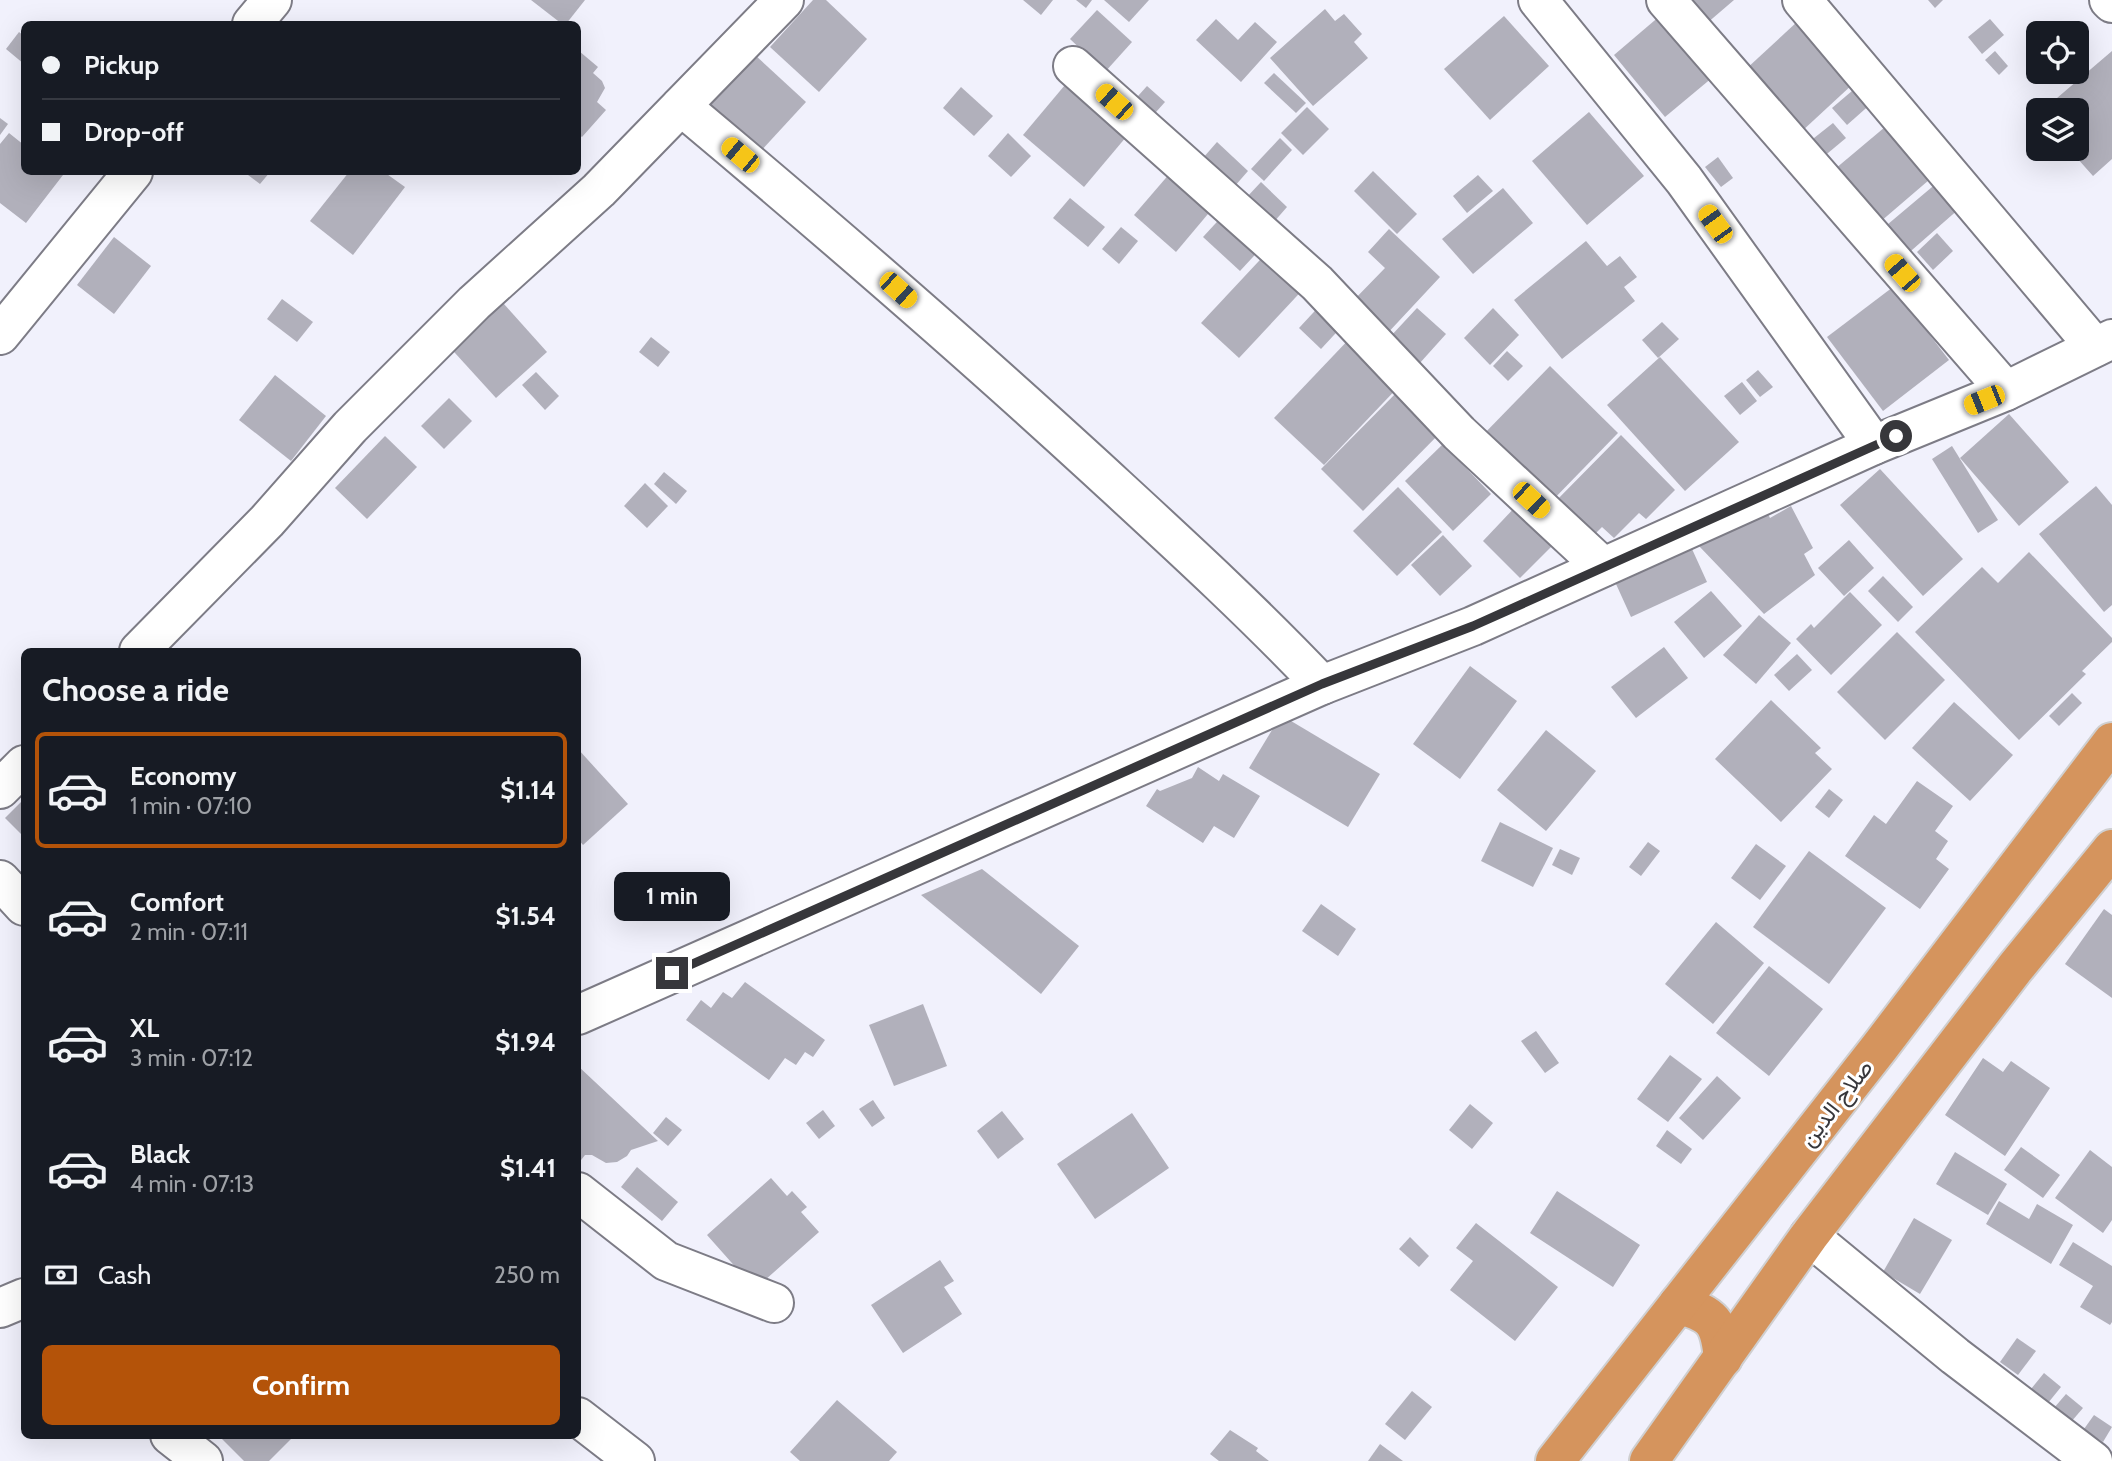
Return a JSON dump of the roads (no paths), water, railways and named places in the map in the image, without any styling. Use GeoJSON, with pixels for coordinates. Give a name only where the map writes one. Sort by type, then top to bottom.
{"type":"FeatureCollection","features":[{"type":"Feature","properties":{"kind":"highway","name":"صلاح الدين"},"geometry":{"type":"LineString","coordinates":[[1555,1461],[1879,1048],[2112,742]]}},
{"type":"Feature","properties":{"kind":"highway"},"geometry":{"type":"LineString","coordinates":[[1649,1461],[1809,1236],[2015,968],[2112,849]]}},
{"type":"Feature","properties":{"kind":"highway"},"geometry":{"type":"LineString","coordinates":[[1678,1304],[1704,1312],[1720,1331],[1723,1358]]}},
{"type":"Feature","properties":{"kind":"street"},"geometry":{"type":"LineString","coordinates":[[254,21],[272,0]]}},
{"type":"Feature","properties":{"kind":"street"},"geometry":{"type":"LineString","coordinates":[[142,648],[267,521],[350,427],[474,303],[599,190],[784,0]]}},
{"type":"Feature","properties":{"kind":"street"},"geometry":{"type":"LineString","coordinates":[[1538,0],[1684,180],[1874,445]]}},
{"type":"Feature","properties":{"kind":"street"},"geometry":{"type":"LineString","coordinates":[[1666,0],[2006,391]]}},
{"type":"Feature","properties":{"kind":"street"},"geometry":{"type":"LineString","coordinates":[[581,1014],[1322,684],[1473,626],[1874,445],[2006,391],[2104,343],[1802,0]]}},
{"type":"Feature","properties":{"kind":"street"},"geometry":{"type":"LineString","coordinates":[[1073,66],[1317,282],[1459,433],[1603,567]]}},
{"type":"Feature","properties":{"kind":"street"},"geometry":{"type":"LineString","coordinates":[[681,106],[839,238],[997,377],[1264,623],[1322,684]]}},
{"type":"Feature","properties":{"kind":"street"},"geometry":{"type":"LineString","coordinates":[[0,335],[131,175]]}},
{"type":"Feature","properties":{"kind":"street"},"geometry":{"type":"LineString","coordinates":[[0,789],[21,768]]}},
{"type":"Feature","properties":{"kind":"street"},"geometry":{"type":"LineString","coordinates":[[0,880],[21,903]]}},
{"type":"Feature","properties":{"kind":"street"},"geometry":{"type":"LineString","coordinates":[[581,1194],[666,1261],[774,1303]]}},
{"type":"Feature","properties":{"kind":"street"},"geometry":{"type":"LineString","coordinates":[[1809,1236],[1955,1356],[2093,1461]]}},
{"type":"Feature","properties":{"kind":"street"},"geometry":{"type":"LineString","coordinates":[[581,1420],[635,1461]]}},
{"type":"Feature","properties":{"kind":"street"},"geometry":{"type":"LineString","coordinates":[[175,1439],[203,1461]]}}]}
